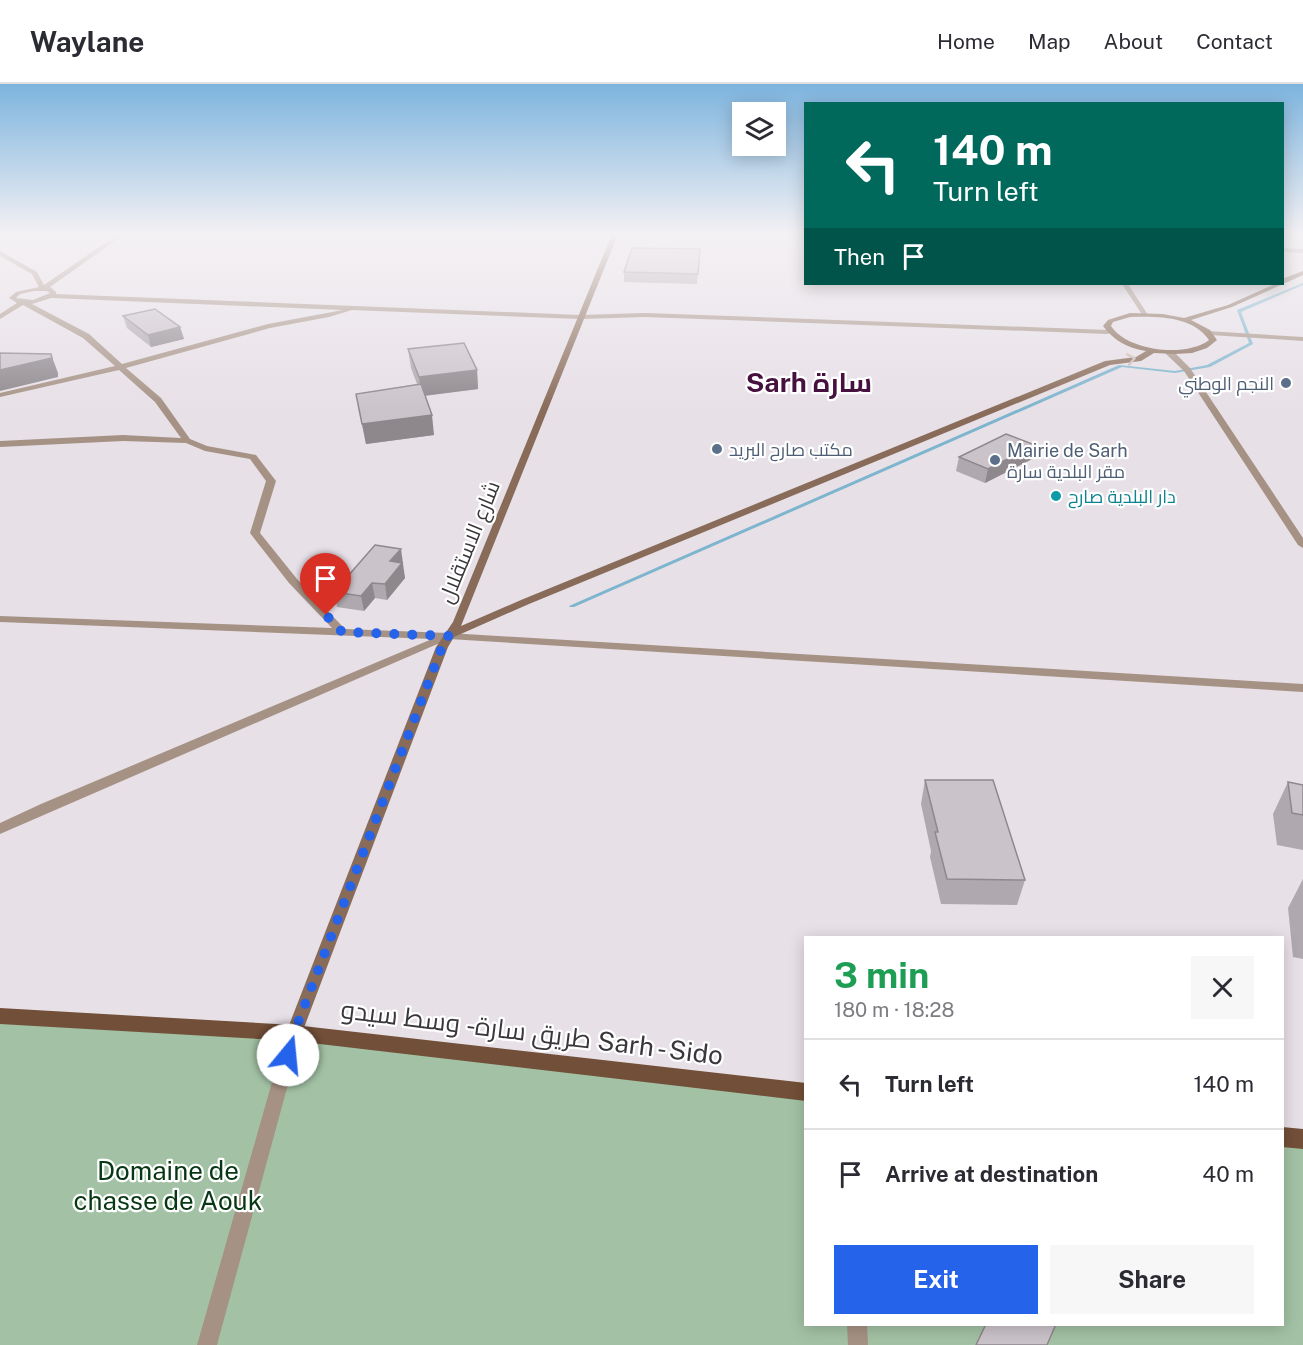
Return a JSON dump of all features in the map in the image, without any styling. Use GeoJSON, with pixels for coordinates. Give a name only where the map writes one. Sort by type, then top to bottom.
{"type":"FeatureCollection","features":[{"type":"Feature","properties":{"kind":"main road","name":"طريق سارة - وسط سيدو Sarh - Sido"},"geometry":{"type":"LineString","coordinates":[[0,1016],[294,1033],[804,1092]]}},
{"type":"Feature","properties":{"kind":"main road"},"geometry":{"type":"LineString","coordinates":[[1284,1137],[1303,1139]]}},
{"type":"Feature","properties":{"kind":"street"},"geometry":{"type":"LineString","coordinates":[[17,293],[10,295],[14,300],[23,302],[86,336],[122,366],[158,400],[187,441]]}},
{"type":"Feature","properties":{"kind":"street","name":"شارع الاستقلال"},"geometry":{"type":"LineString","coordinates":[[294,1033],[442,647],[458,622],[590,293]]}},
{"type":"Feature","properties":{"kind":"street"},"geometry":{"type":"LineString","coordinates":[[1131,293],[1145,315]]}},
{"type":"Feature","properties":{"kind":"street"},"geometry":{"type":"LineString","coordinates":[[1184,320],[1230,306],[1259,293]]}},
{"type":"Feature","properties":{"kind":"street"},"geometry":{"type":"LineString","coordinates":[[0,317],[23,302],[43,300],[52,296],[580,317],[645,315],[1108,332],[1122,342],[1169,352],[1200,350],[1213,340],[1210,333]]}},
{"type":"Feature","properties":{"kind":"street"},"geometry":{"type":"LineString","coordinates":[[0,395],[122,366],[291,320],[334,315],[356,308]]}},
{"type":"Feature","properties":{"kind":"street"},"geometry":{"type":"LineString","coordinates":[[1108,332],[1107,326],[1110,321],[1130,315],[1145,315],[1184,320],[1210,333],[1303,339]]}},
{"type":"Feature","properties":{"kind":"street"},"geometry":{"type":"LineString","coordinates":[[0,829],[45,807],[525,602],[1111,356],[1122,342]]}},
{"type":"Feature","properties":{"kind":"street"},"geometry":{"type":"LineString","coordinates":[[1111,356],[1138,359],[1153,350]]}},
{"type":"Feature","properties":{"kind":"street"},"geometry":{"type":"LineString","coordinates":[[1169,352],[1187,370],[1303,545]]}},
{"type":"Feature","properties":{"kind":"street"},"geometry":{"type":"LineString","coordinates":[[0,444],[123,438],[187,441],[205,448],[253,457],[271,481],[255,533],[293,581],[342,632]]}},
{"type":"Feature","properties":{"kind":"street"},"geometry":{"type":"LineString","coordinates":[[0,619],[449,636],[1303,688]]}},
{"type":"Feature","properties":{"kind":"street"},"geometry":{"type":"LineString","coordinates":[[207,1345],[294,1033]]}},
{"type":"Feature","properties":{"kind":"street"},"geometry":{"type":"LineString","coordinates":[[857,1326],[858,1345]]}},
{"type":"Feature","properties":{"kind":"green space","name":"Domaine de chasse de Aouk"},"geometry":{"type":"Polygon","coordinates":[[[0,1015],[294,1033],[804,1092],[804,1326],[1284,1326],[1284,1137],[1303,1139],[1303,1345],[0,1345],[0,1015]]]}},
{"type":"Feature","properties":{"kind":"building"},"geometry":{"type":"Polygon","coordinates":[[[155,309],[180,327],[148,335],[123,316],[155,309]]]}},
{"type":"Feature","properties":{"kind":"building"},"geometry":{"type":"Polygon","coordinates":[[[464,343],[477,370],[419,377],[408,349],[464,343]]]}},
{"type":"Feature","properties":{"kind":"building"},"geometry":{"type":"Polygon","coordinates":[[[0,353],[51,354],[52,358],[0,370],[0,353]]]}},
{"type":"Feature","properties":{"kind":"building"},"geometry":{"type":"Polygon","coordinates":[[[421,384],[432,415],[362,424],[356,394],[421,384]]]}},
{"type":"Feature","properties":{"kind":"building"},"geometry":{"type":"Polygon","coordinates":[[[1006,434],[1035,445],[988,469],[959,457],[1006,434]]]}},
{"type":"Feature","properties":{"kind":"building"},"geometry":{"type":"Polygon","coordinates":[[[375,545],[401,549],[390,561],[402,563],[385,584],[372,583],[361,596],[334,592],[375,545]]]}},
{"type":"Feature","properties":{"kind":"building"},"geometry":{"type":"Polygon","coordinates":[[[925,780],[993,780],[1025,880],[947,879],[925,780]]]}},
{"type":"Feature","properties":{"kind":"building"},"geometry":{"type":"Polygon","coordinates":[[[1288,782],[1303,785],[1303,815],[1292,813],[1288,782]]]}},
{"type":"Feature","properties":{"kind":"building"},"geometry":{"type":"Polygon","coordinates":[[[985,1326],[1055,1326],[1047,1345],[976,1345],[985,1326]]]}},
{"type":"Feature","properties":{"kind":"waterway"},"geometry":{"type":"LineString","coordinates":[[572,606],[1121,366],[1175,372],[1208,366],[1251,344],[1239,311],[1282,293]]}},
{"type":"Feature","properties":{"kind":"place","name":"النجم الوطني"},"geometry":{"type":"Point","coordinates":[1286,383]}},
{"type":"Feature","properties":{"kind":"place","name":"مكتب صارح البريد"},"geometry":{"type":"Point","coordinates":[717,449]}},
{"type":"Feature","properties":{"kind":"place","name":"Mairie de Sarh مقر البلدية سارة"},"geometry":{"type":"Point","coordinates":[995,460]}},
{"type":"Feature","properties":{"kind":"place","name":"دار البلدية صارح"},"geometry":{"type":"Point","coordinates":[1056,496]}},
{"type":"Feature","properties":{"kind":"district","name":"Sarh سارة"},"geometry":{"type":"Point","coordinates":[809,382]}},
{"type":"Feature","properties":{"kind":"route"},"geometry":{"type":"LineString","coordinates":[[288,1055],[294,1033],[442,647],[449,636],[342,632],[326,615]]}}]}
